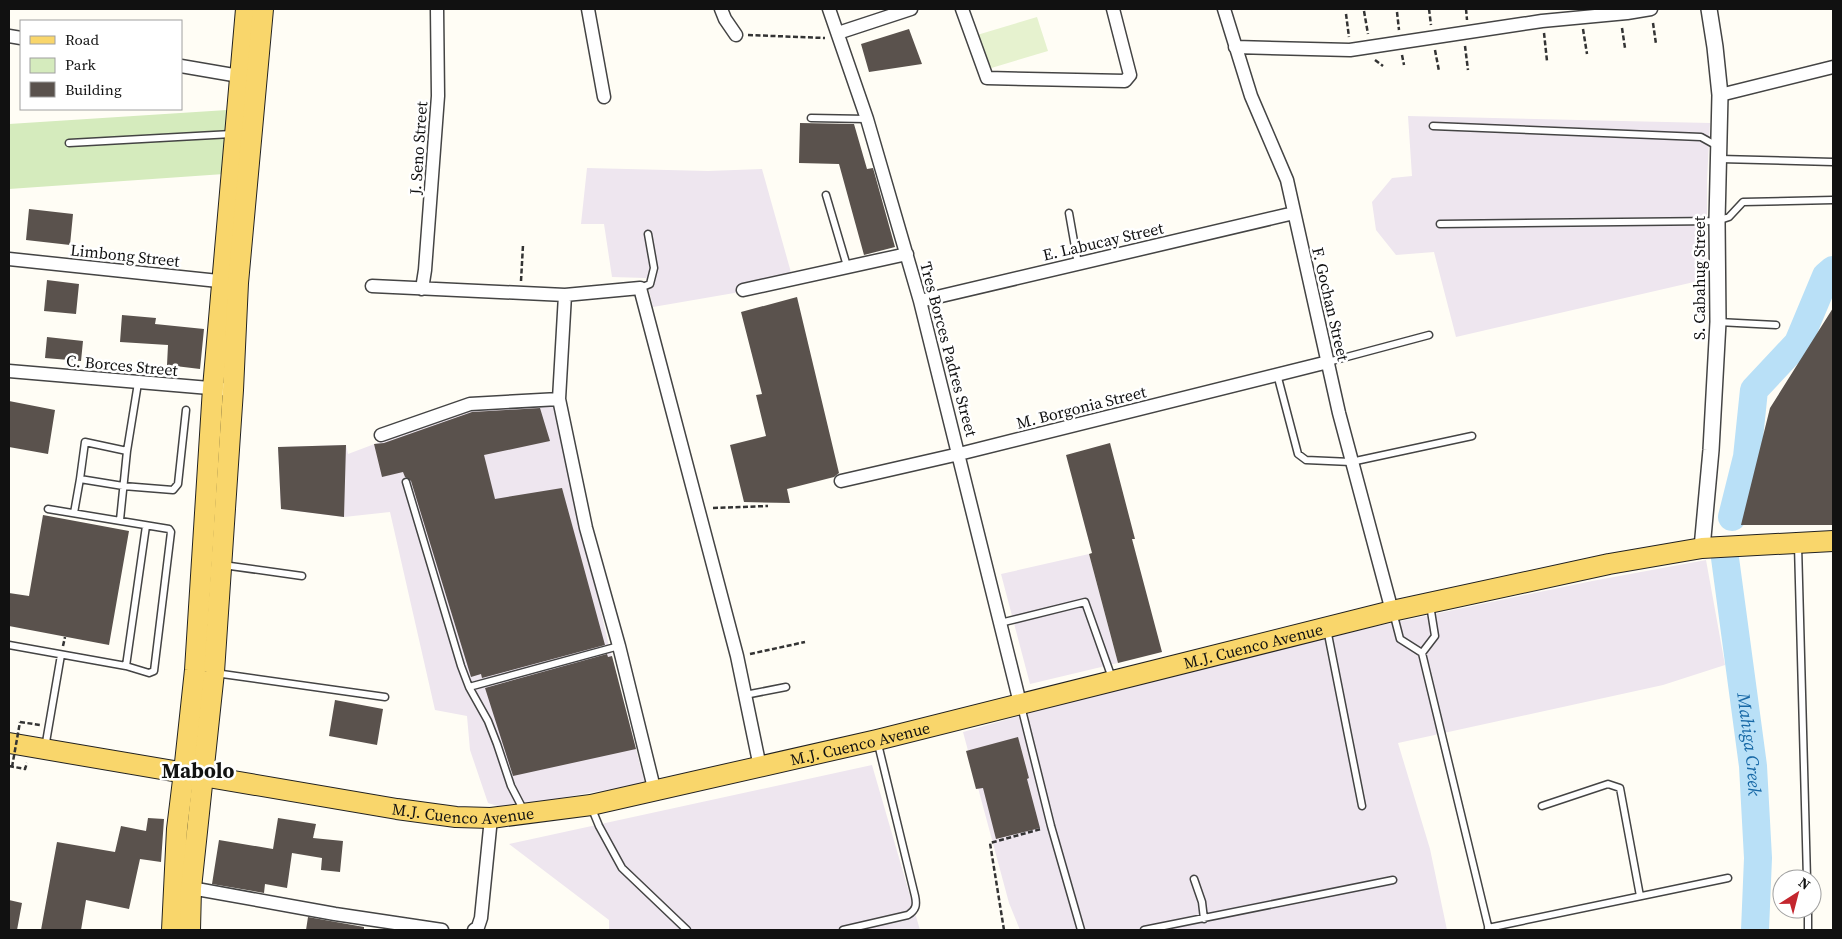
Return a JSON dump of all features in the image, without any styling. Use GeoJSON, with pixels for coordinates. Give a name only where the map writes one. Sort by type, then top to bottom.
{"type":"FeatureCollection","features":[{"type":"Feature","properties":{"kind":"main road"},"geometry":{"type":"LineString","coordinates":[[172,930],[177,829],[195,670],[213,388],[230,283],[249,77],[246,9]]}},
{"type":"Feature","properties":{"kind":"main road"},"geometry":{"type":"LineString","coordinates":[[190,930],[192,888],[214,672],[233,390],[230,283],[236,134],[263,9]]}},
{"type":"Feature","properties":{"kind":"main road","name":"M.J. Cuenco Avenue"},"geometry":{"type":"LineString","coordinates":[[9,743],[397,809],[456,817],[491,818],[591,805],[655,792],[877,740],[1392,611],[1609,564],[1709,548],[1833,541]]}},
{"type":"Feature","properties":{"kind":"street","name":"J. Seno Street"},"geometry":{"type":"LineString","coordinates":[[422,288],[426,270],[438,96],[437,9]]}},
{"type":"Feature","properties":{"kind":"street"},"geometry":{"type":"LineString","coordinates":[[588,9],[604,97]]}},
{"type":"Feature","properties":{"kind":"street"},"geometry":{"type":"LineString","coordinates":[[721,9],[725,19],[736,35]]}},
{"type":"Feature","properties":{"kind":"street","name":"Tres Borces Padres Street"},"geometry":{"type":"LineString","coordinates":[[829,9],[867,119],[920,300],[1020,703]]}},
{"type":"Feature","properties":{"kind":"street"},"geometry":{"type":"LineString","coordinates":[[838,33],[911,9]]}},
{"type":"Feature","properties":{"kind":"street"},"geometry":{"type":"LineString","coordinates":[[962,9],[986,78],[1125,81],[1130,75],[1113,9]]}},
{"type":"Feature","properties":{"kind":"street","name":"F. Gochan Street"},"geometry":{"type":"LineString","coordinates":[[1224,9],[1251,96],[1287,180],[1351,462],[1392,611]]}},
{"type":"Feature","properties":{"kind":"street"},"geometry":{"type":"LineString","coordinates":[[1235,47],[1350,50],[1542,21],[1651,9]]}},
{"type":"Feature","properties":{"kind":"street","name":"S. Cabahug Street"},"geometry":{"type":"LineString","coordinates":[[1709,9],[1720,95],[1716,221],[1718,322],[1709,548]]}},
{"type":"Feature","properties":{"kind":"street"},"geometry":{"type":"LineString","coordinates":[[182,66],[249,77]]}},
{"type":"Feature","properties":{"kind":"street"},"geometry":{"type":"LineString","coordinates":[[1720,95],[1833,68]]}},
{"type":"Feature","properties":{"kind":"street","name":"E. Labucay Street"},"geometry":{"type":"LineString","coordinates":[[920,300],[1294,213]]}},
{"type":"Feature","properties":{"kind":"street"},"geometry":{"type":"LineString","coordinates":[[743,290],[907,254]]}},
{"type":"Feature","properties":{"kind":"street","name":"Limbong Street"},"geometry":{"type":"LineString","coordinates":[[9,259],[230,283]]}},
{"type":"Feature","properties":{"kind":"street"},"geometry":{"type":"LineString","coordinates":[[372,286],[565,295],[640,288],[737,656],[760,767]]}},
{"type":"Feature","properties":{"kind":"street"},"geometry":{"type":"LineString","coordinates":[[565,295],[559,399],[586,528],[619,646],[655,792]]}},
{"type":"Feature","properties":{"kind":"street","name":"M. Borgonia Street"},"geometry":{"type":"LineString","coordinates":[[841,481],[959,454],[1328,362]]}},
{"type":"Feature","properties":{"kind":"street","name":"C. Borces Street"},"geometry":{"type":"LineString","coordinates":[[9,371],[233,390]]}},
{"type":"Feature","properties":{"kind":"street"},"geometry":{"type":"LineString","coordinates":[[381,436],[470,404],[559,399]]}},
{"type":"Feature","properties":{"kind":"street"},"geometry":{"type":"LineString","coordinates":[[474,930],[478,927],[481,918],[491,818]]}},
{"type":"Feature","properties":{"kind":"street"},"geometry":{"type":"LineString","coordinates":[[192,888],[335,914],[442,930]]}},
{"type":"Feature","properties":{"kind":"lane"},"geometry":{"type":"LineString","coordinates":[[811,118],[867,119]]}},
{"type":"Feature","properties":{"kind":"lane"},"geometry":{"type":"LineString","coordinates":[[1433,126],[1701,137],[1719,153],[1833,162]]}},
{"type":"Feature","properties":{"kind":"lane"},"geometry":{"type":"LineString","coordinates":[[69,143],[236,134]]}},
{"type":"Feature","properties":{"kind":"lane"},"geometry":{"type":"LineString","coordinates":[[826,195],[847,266]]}},
{"type":"Feature","properties":{"kind":"lane"},"geometry":{"type":"LineString","coordinates":[[1440,224],[1716,221],[1729,217],[1743,202],[1833,200]]}},
{"type":"Feature","properties":{"kind":"lane"},"geometry":{"type":"LineString","coordinates":[[1069,213],[1078,264]]}},
{"type":"Feature","properties":{"kind":"lane"},"geometry":{"type":"LineString","coordinates":[[640,288],[650,284],[654,268],[648,234]]}},
{"type":"Feature","properties":{"kind":"lane"},"geometry":{"type":"LineString","coordinates":[[1718,322],[1776,325]]}},
{"type":"Feature","properties":{"kind":"lane"},"geometry":{"type":"LineString","coordinates":[[1328,362],[1430,335]]}},
{"type":"Feature","properties":{"kind":"lane"},"geometry":{"type":"LineString","coordinates":[[1277,374],[1298,454],[1306,460],[1351,462],[1472,436]]}},
{"type":"Feature","properties":{"kind":"lane"},"geometry":{"type":"LineString","coordinates":[[120,520],[127,451],[138,382]]}},
{"type":"Feature","properties":{"kind":"lane"},"geometry":{"type":"LineString","coordinates":[[80,479],[123,486],[173,490],[178,484],[186,410]]}},
{"type":"Feature","properties":{"kind":"lane"},"geometry":{"type":"LineString","coordinates":[[74,513],[85,442],[127,451]]}},
{"type":"Feature","properties":{"kind":"lane"},"geometry":{"type":"LineString","coordinates":[[406,482],[461,666],[469,688],[488,721],[498,744],[511,786],[526,814]]}},
{"type":"Feature","properties":{"kind":"lane"},"geometry":{"type":"LineString","coordinates":[[9,645],[126,666],[149,673],[154,671],[171,532],[169,529],[48,509]]}},
{"type":"Feature","properties":{"kind":"lane"},"geometry":{"type":"LineString","coordinates":[[126,666],[146,526]]}},
{"type":"Feature","properties":{"kind":"lane"},"geometry":{"type":"LineString","coordinates":[[1798,543],[1807,869]]}},
{"type":"Feature","properties":{"kind":"lane"},"geometry":{"type":"LineString","coordinates":[[222,565],[302,576]]}},
{"type":"Feature","properties":{"kind":"lane"},"geometry":{"type":"LineString","coordinates":[[1000,623],[1085,602],[1113,682]]}},
{"type":"Feature","properties":{"kind":"lane"},"geometry":{"type":"LineString","coordinates":[[1422,654],[1436,636],[1429,603]]}},
{"type":"Feature","properties":{"kind":"lane"},"geometry":{"type":"LineString","coordinates":[[1392,611],[1400,639],[1422,654],[1489,929],[1728,878]]}},
{"type":"Feature","properties":{"kind":"lane"},"geometry":{"type":"LineString","coordinates":[[1327,628],[1362,806]]}},
{"type":"Feature","properties":{"kind":"lane"},"geometry":{"type":"LineString","coordinates":[[469,688],[619,646]]}},
{"type":"Feature","properties":{"kind":"lane"},"geometry":{"type":"LineString","coordinates":[[45,749],[61,654]]}},
{"type":"Feature","properties":{"kind":"lane"},"geometry":{"type":"LineString","coordinates":[[214,672],[385,697]]}},
{"type":"Feature","properties":{"kind":"lane"},"geometry":{"type":"LineString","coordinates":[[744,695],[786,686]]}},
{"type":"Feature","properties":{"kind":"lane"},"geometry":{"type":"LineString","coordinates":[[1020,703],[1051,826],[1081,930]]}},
{"type":"Feature","properties":{"kind":"lane"},"geometry":{"type":"LineString","coordinates":[[843,930],[908,915],[916,906],[877,740]]}},
{"type":"Feature","properties":{"kind":"lane"},"geometry":{"type":"LineString","coordinates":[[1542,806],[1608,784],[1620,788],[1640,896]]}},
{"type":"Feature","properties":{"kind":"lane"},"geometry":{"type":"LineString","coordinates":[[591,805],[599,826],[622,868],[687,930]]}},
{"type":"Feature","properties":{"kind":"lane"},"geometry":{"type":"LineString","coordinates":[[1194,879],[1202,902],[1204,919]]}},
{"type":"Feature","properties":{"kind":"lane"},"geometry":{"type":"LineString","coordinates":[[1144,930],[1393,880]]}},
{"type":"Feature","properties":{"kind":"path"},"geometry":{"type":"LineString","coordinates":[[1651,9],[1656,44]]}},
{"type":"Feature","properties":{"kind":"path"},"geometry":{"type":"LineString","coordinates":[[1346,14],[1350,50]]}},
{"type":"Feature","properties":{"kind":"path"},"geometry":{"type":"LineString","coordinates":[[1581,18],[1588,54]]}},
{"type":"Feature","properties":{"kind":"path"},"geometry":{"type":"LineString","coordinates":[[1542,21],[1547,60]]}},
{"type":"Feature","properties":{"kind":"path"},"geometry":{"type":"LineString","coordinates":[[736,35],[829,38],[838,33]]}},
{"type":"Feature","properties":{"kind":"path"},"geometry":{"type":"LineString","coordinates":[[520,293],[523,245]]}},
{"type":"Feature","properties":{"kind":"path"},"geometry":{"type":"LineString","coordinates":[[699,508],[768,506]]}},
{"type":"Feature","properties":{"kind":"path"},"geometry":{"type":"LineString","coordinates":[[737,656],[805,642]]}},
{"type":"Feature","properties":{"kind":"path"},"geometry":{"type":"LineString","coordinates":[[26,769],[10,766],[20,722],[36,725]]}},
{"type":"Feature","properties":{"kind":"path"},"geometry":{"type":"LineString","coordinates":[[1004,930],[990,843],[1051,826]]}},
{"type":"Feature","properties":{"kind":"shaded area"},"geometry":{"type":"Polygon","coordinates":[[[1408,116],[1710,123],[1707,180],[1707,279],[1456,337],[1434,252],[1396,255],[1376,230],[1372,202],[1392,178],[1412,176],[1408,116]]]}},
{"type":"Feature","properties":{"kind":"shaded area"},"geometry":{"type":"Polygon","coordinates":[[[587,168],[708,171],[762,169],[792,276],[740,292],[653,307],[646,278],[612,277],[604,224],[581,224],[587,168]]]}},
{"type":"Feature","properties":{"kind":"shaded area"},"geometry":{"type":"Polygon","coordinates":[[[554,406],[608,642],[645,783],[504,808],[488,803],[470,750],[467,716],[435,710],[390,512],[344,517],[281,509],[278,447],[346,445],[348,454],[470,408],[554,406]]]}},
{"type":"Feature","properties":{"kind":"shaded area"},"geometry":{"type":"Polygon","coordinates":[[[1089,554],[1118,663],[1030,684],[1001,574],[1089,554]]]}},
{"type":"Feature","properties":{"kind":"shaded area"},"geometry":{"type":"Polygon","coordinates":[[[1706,560],[1725,665],[1663,685],[1398,743],[1430,849],[1447,930],[1020,930],[1009,903],[963,732],[1040,710],[1368,628],[1592,581],[1706,560]]]}},
{"type":"Feature","properties":{"kind":"shaded area"},"geometry":{"type":"Polygon","coordinates":[[[872,765],[920,930],[609,930],[609,920],[509,844],[872,765]]]}},
{"type":"Feature","properties":{"kind":"green space"},"geometry":{"type":"Polygon","coordinates":[[[1037,17],[1048,51],[988,69],[977,35],[1037,17]]]}},
{"type":"Feature","properties":{"kind":"green space"},"geometry":{"type":"Polygon","coordinates":[[[227,110],[224,174],[9,189],[9,124],[227,110]]]}},
{"type":"Feature","properties":{"kind":"building"},"geometry":{"type":"Polygon","coordinates":[[[909,29],[922,64],[869,72],[861,44],[909,29]]]}},
{"type":"Feature","properties":{"kind":"building"},"geometry":{"type":"Polygon","coordinates":[[[800,123],[854,124],[867,169],[873,168],[895,247],[864,255],[839,164],[799,163],[800,123]]]}},
{"type":"Feature","properties":{"kind":"building"},"geometry":{"type":"Polygon","coordinates":[[[29,209],[73,214],[70,245],[26,240],[29,209]]]}},
{"type":"Feature","properties":{"kind":"building"},"geometry":{"type":"Polygon","coordinates":[[[47,280],[79,284],[76,314],[44,311],[47,280]]]}},
{"type":"Feature","properties":{"kind":"building"},"geometry":{"type":"Polygon","coordinates":[[[797,297],[839,473],[834,477],[787,489],[790,503],[744,502],[730,445],[766,436],[756,395],[762,394],[741,312],[797,297]]]}},
{"type":"Feature","properties":{"kind":"building"},"geometry":{"type":"Polygon","coordinates":[[[1833,308],[1833,525],[1741,525],[1770,408],[1833,308]]]}},
{"type":"Feature","properties":{"kind":"building"},"geometry":{"type":"Polygon","coordinates":[[[122,315],[156,318],[155,324],[204,329],[200,369],[167,365],[168,345],[120,342],[122,315]]]}},
{"type":"Feature","properties":{"kind":"building"},"geometry":{"type":"Polygon","coordinates":[[[47,337],[83,341],[81,361],[45,358],[47,337]]]}},
{"type":"Feature","properties":{"kind":"building"},"geometry":{"type":"Polygon","coordinates":[[[9,401],[55,410],[48,454],[9,447],[9,401]]]}},
{"type":"Feature","properties":{"kind":"building"},"geometry":{"type":"Polygon","coordinates":[[[540,408],[550,441],[484,455],[495,499],[562,488],[605,645],[482,678],[481,674],[471,677],[411,481],[405,477],[403,472],[382,477],[374,444],[384,443],[472,412],[540,408]]]}},
{"type":"Feature","properties":{"kind":"building"},"geometry":{"type":"Polygon","coordinates":[[[1110,443],[1135,539],[1132,539],[1162,652],[1118,663],[1089,554],[1092,553],[1066,455],[1110,443]]]}},
{"type":"Feature","properties":{"kind":"building"},"geometry":{"type":"Polygon","coordinates":[[[346,445],[344,517],[281,509],[278,447],[346,445]]]}},
{"type":"Feature","properties":{"kind":"building"},"geometry":{"type":"Polygon","coordinates":[[[43,515],[129,531],[109,645],[9,626],[9,593],[29,596],[43,515]]]}},
{"type":"Feature","properties":{"kind":"building"},"geometry":{"type":"Polygon","coordinates":[[[607,654],[608,657],[612,656],[636,749],[513,776],[485,688],[607,654]]]}},
{"type":"Feature","properties":{"kind":"building"},"geometry":{"type":"Polygon","coordinates":[[[335,700],[383,709],[377,745],[329,736],[335,700]]]}},
{"type":"Feature","properties":{"kind":"building"},"geometry":{"type":"Polygon","coordinates":[[[1018,737],[1040,828],[996,839],[983,788],[976,789],[966,751],[1018,737]]]}},
{"type":"Feature","properties":{"kind":"building"},"geometry":{"type":"Polygon","coordinates":[[[148,818],[164,819],[161,862],[140,859],[129,909],[86,900],[81,930],[41,930],[57,842],[115,852],[121,826],[146,831],[148,818]]]}},
{"type":"Feature","properties":{"kind":"building"},"geometry":{"type":"Polygon","coordinates":[[[278,818],[316,824],[313,838],[343,841],[340,872],[321,870],[322,858],[292,853],[287,888],[265,884],[264,893],[212,884],[219,840],[273,849],[278,818]]]}},
{"type":"Feature","properties":{"kind":"building"},"geometry":{"type":"Polygon","coordinates":[[[9,900],[22,903],[17,930],[9,930],[9,900]]]}},
{"type":"Feature","properties":{"kind":"building"},"geometry":{"type":"Polygon","coordinates":[[[308,917],[364,927],[364,930],[306,930],[308,917]]]}},
{"type":"Feature","properties":{"kind":"waterway","name":"Mahiga Creek"},"geometry":{"type":"LineString","coordinates":[[1732,517],[1747,457],[1754,390],[1798,343],[1826,276],[1833,270]]}},
{"type":"Feature","properties":{"kind":"waterway","name":"Mahiga Creek"},"geometry":{"type":"LineString","coordinates":[[1725,558],[1753,766],[1758,858],[1755,930]]}},
{"type":"Feature","properties":{"kind":"district","name":"Mabolo"},"geometry":{"type":"Point","coordinates":[198,771]}}]}
